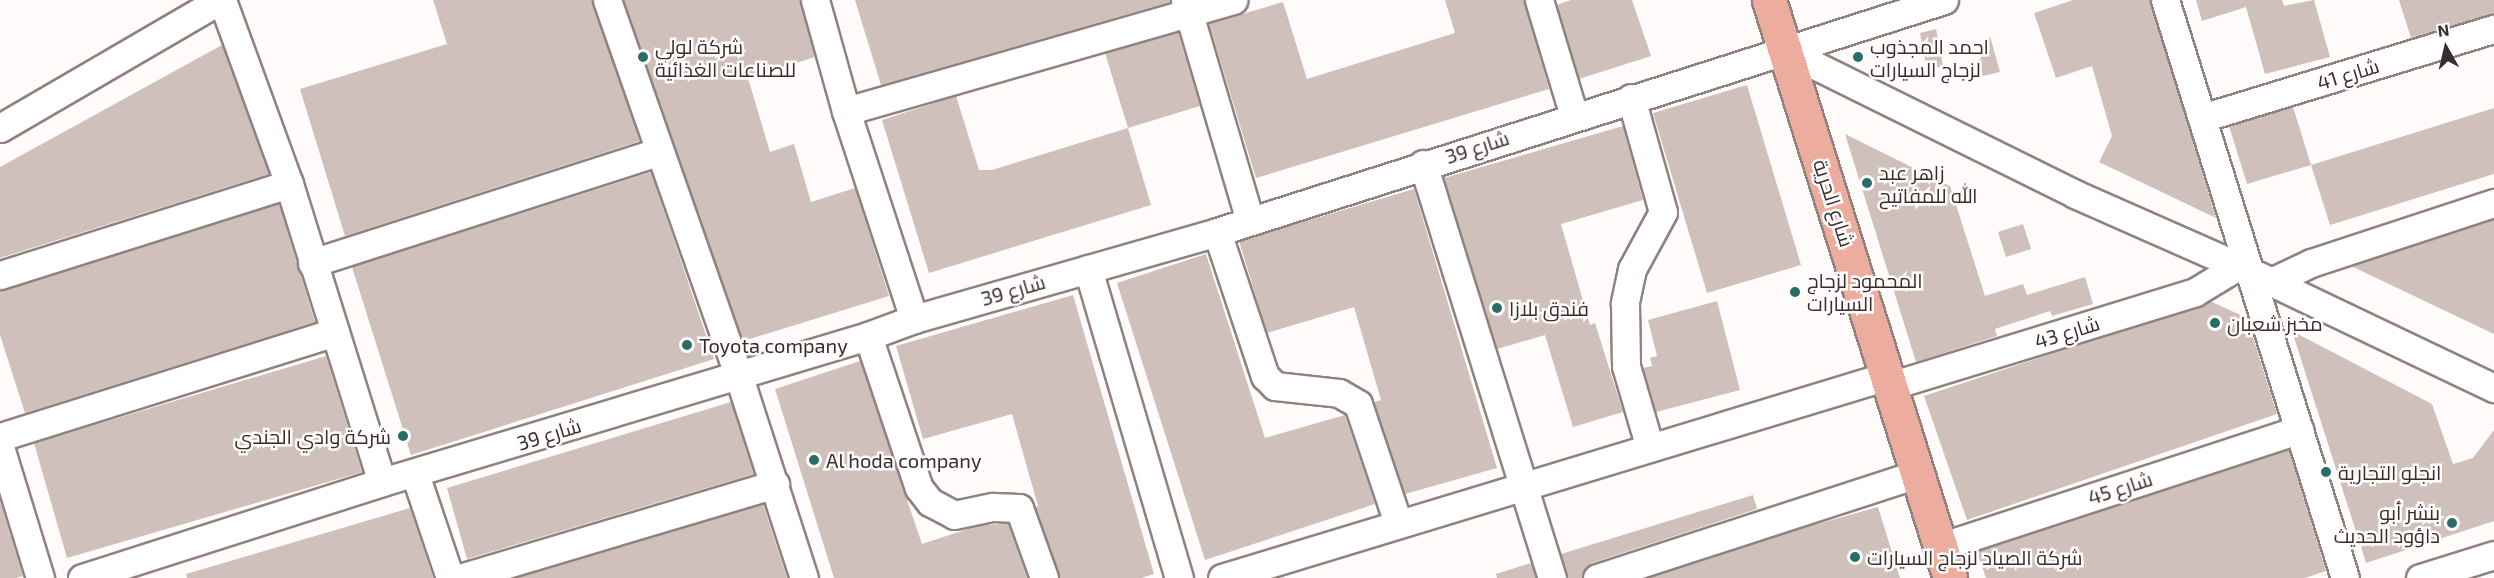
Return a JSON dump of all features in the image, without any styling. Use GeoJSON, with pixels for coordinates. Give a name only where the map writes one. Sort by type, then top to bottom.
{"type":"FeatureCollection","features":[{"type":"Feature","properties":{"kind":"main road","name":"شارع الحرية"},"geometry":{"type":"LineString","coordinates":[[1752,0],[1776,52],[1950,578]]}},
{"type":"Feature","properties":{"kind":"main road","name":"شارع الحرية"},"geometry":{"type":"LineString","coordinates":[[1769,0],[1776,52]]}},
{"type":"Feature","properties":{"kind":"main road","name":"شارع الحرية"},"geometry":{"type":"LineString","coordinates":[[1883,381],[1900,479],[1932,578]]}},
{"type":"Feature","properties":{"kind":"street"},"geometry":{"type":"LineString","coordinates":[[0,128],[221,0],[289,184],[382,482]]}},
{"type":"Feature","properties":{"kind":"street"},"geometry":{"type":"LineString","coordinates":[[608,0],[658,153],[739,377],[804,578]]}},
{"type":"Feature","properties":{"kind":"street"},"geometry":{"type":"LineString","coordinates":[[815,0],[846,111],[914,319]]}},
{"type":"Feature","properties":{"kind":"street"},"geometry":{"type":"LineString","coordinates":[[846,111],[1187,7],[1233,0]]}},
{"type":"Feature","properties":{"kind":"street"},"geometry":{"type":"LineString","coordinates":[[1539,0],[1574,116]]}},
{"type":"Feature","properties":{"kind":"street","name":"شارع 39"},"geometry":{"type":"LineString","coordinates":[[82,578],[382,482],[416,474],[739,377],[914,319],[1217,232],[1423,164],[1944,0]]}},
{"type":"Feature","properties":{"kind":"street"},"geometry":{"type":"LineString","coordinates":[[2166,0],[2202,118],[2254,274],[2345,578]]}},
{"type":"Feature","properties":{"kind":"street"},"geometry":{"type":"LineString","coordinates":[[1187,7],[1250,221]]}},
{"type":"Feature","properties":{"kind":"street","name":"شارع 41"},"geometry":{"type":"LineString","coordinates":[[2202,118],[2494,28]]}},
{"type":"Feature","properties":{"kind":"street"},"geometry":{"type":"LineString","coordinates":[[1776,52],[2075,194],[2254,274],[2494,388]]}},
{"type":"Feature","properties":{"kind":"street"},"geometry":{"type":"LineString","coordinates":[[1631,98],[1663,212],[1632,269],[1625,303],[1626,366],[1650,448]]}},
{"type":"Feature","properties":{"kind":"street"},"geometry":{"type":"LineString","coordinates":[[312,263],[658,153]]}},
{"type":"Feature","properties":{"kind":"street"},"geometry":{"type":"LineString","coordinates":[[1423,164],[1552,578]]}},
{"type":"Feature","properties":{"kind":"street"},"geometry":{"type":"LineString","coordinates":[[0,275],[289,184]]}},
{"type":"Feature","properties":{"kind":"street","name":"شارع 43"},"geometry":{"type":"LineString","coordinates":[[1222,578],[1650,448],[2254,274],[2311,263],[2494,203]]}},
{"type":"Feature","properties":{"kind":"street"},"geometry":{"type":"LineString","coordinates":[[1217,232],[1265,376],[1275,386],[1340,393],[1358,404],[1398,523]]}},
{"type":"Feature","properties":{"kind":"street"},"geometry":{"type":"LineString","coordinates":[[1088,269],[1179,578]]}},
{"type":"Feature","properties":{"kind":"street"},"geometry":{"type":"LineString","coordinates":[[0,437],[335,332]]}},
{"type":"Feature","properties":{"kind":"street"},"geometry":{"type":"LineString","coordinates":[[868,336],[919,488],[930,502],[954,515],[993,507],[1019,508],[1044,578]]}},
{"type":"Feature","properties":{"kind":"street","name":"شارع 45"},"geometry":{"type":"LineString","coordinates":[[1940,547],[2299,430]]}},
{"type":"Feature","properties":{"kind":"street"},"geometry":{"type":"LineString","coordinates":[[0,447],[39,578]]}},
{"type":"Feature","properties":{"kind":"street"},"geometry":{"type":"LineString","coordinates":[[416,474],[450,578]]}},
{"type":"Feature","properties":{"kind":"street"},"geometry":{"type":"LineString","coordinates":[[1597,578],[1900,479]]}},
{"type":"Feature","properties":{"kind":"street"},"geometry":{"type":"LineString","coordinates":[[460,578],[775,484]]}},
{"type":"Feature","properties":{"kind":"street"},"geometry":{"type":"LineString","coordinates":[[2420,578],[2494,555]]}},
{"type":"Feature","properties":{"kind":"building"},"geometry":{"type":"Polygon","coordinates":[[[433,0],[592,0],[640,141],[345,236],[300,89],[447,44],[433,0]]]}},
{"type":"Feature","properties":{"kind":"building"},"geometry":{"type":"Polygon","coordinates":[[[624,0],[800,0],[815,57],[748,78],[770,152],[794,144],[811,202],[855,188],[889,296],[743,341],[624,0]]]}},
{"type":"Feature","properties":{"kind":"building"},"geometry":{"type":"Polygon","coordinates":[[[855,0],[1170,0],[1170,2],[881,85],[855,0]]]}},
{"type":"Feature","properties":{"kind":"building"},"geometry":{"type":"Polygon","coordinates":[[[1445,0],[1524,0],[1549,89],[1256,178],[1209,24],[1283,2],[1307,79],[1455,33],[1445,0]]]}},
{"type":"Feature","properties":{"kind":"building"},"geometry":{"type":"Polygon","coordinates":[[[1571,0],[1632,0],[1651,56],[1579,79],[1557,5],[1571,0]]]}},
{"type":"Feature","properties":{"kind":"building"},"geometry":{"type":"Polygon","coordinates":[[[2073,0],[2150,0],[2216,218],[2099,162],[2112,136],[2092,66],[2056,78],[2034,13],[2073,0]]]}},
{"type":"Feature","properties":{"kind":"building"},"geometry":{"type":"Polygon","coordinates":[[[2196,0],[2282,0],[2284,6],[2314,0],[2330,57],[2265,74],[2246,7],[2202,21],[2196,0]]]}},
{"type":"Feature","properties":{"kind":"building"},"geometry":{"type":"Polygon","coordinates":[[[2399,0],[2494,0],[2494,13],[2411,38],[2399,0]]]}},
{"type":"Feature","properties":{"kind":"building"},"geometry":{"type":"Polygon","coordinates":[[[1936,29],[1943,66],[1927,70],[1920,33],[1936,29]]]}},
{"type":"Feature","properties":{"kind":"building"},"geometry":{"type":"Polygon","coordinates":[[[1178,32],[1200,106],[1128,128],[1105,53],[1178,32]]]}},
{"type":"Feature","properties":{"kind":"building"},"geometry":{"type":"Polygon","coordinates":[[[1990,36],[2000,72],[1983,76],[1979,62],[1990,36]]]}},
{"type":"Feature","properties":{"kind":"building"},"geometry":{"type":"Polygon","coordinates":[[[222,45],[269,174],[0,258],[0,167],[222,45]]]}},
{"type":"Feature","properties":{"kind":"building"},"geometry":{"type":"Polygon","coordinates":[[[1747,85],[1801,265],[1707,293],[1653,113],[1747,85]]]}},
{"type":"Feature","properties":{"kind":"building"},"geometry":{"type":"Polygon","coordinates":[[[956,96],[979,170],[992,170],[1128,128],[1151,205],[929,273],[882,120],[956,96]]]}},
{"type":"Feature","properties":{"kind":"building"},"geometry":{"type":"Polygon","coordinates":[[[2293,107],[2311,165],[2247,184],[2229,126],[2293,107]]]}},
{"type":"Feature","properties":{"kind":"building"},"geometry":{"type":"Polygon","coordinates":[[[2494,108],[2494,174],[2330,225],[2311,165],[2494,108]]]}},
{"type":"Feature","properties":{"kind":"building"},"geometry":{"type":"Polygon","coordinates":[[[1623,126],[1643,200],[1561,224],[1590,325],[1595,323],[1623,412],[1573,427],[1545,335],[1497,349],[1444,178],[1623,126]]]}},
{"type":"Feature","properties":{"kind":"building"},"geometry":{"type":"Polygon","coordinates":[[[1845,134],[1950,186],[1985,296],[2023,284],[2027,295],[2085,277],[2093,304],[2052,316],[2050,311],[1995,329],[1997,336],[1916,362],[1845,134]]]}},
{"type":"Feature","properties":{"kind":"building"},"geometry":{"type":"Polygon","coordinates":[[[651,172],[714,359],[411,455],[352,267],[651,172]]]}},
{"type":"Feature","properties":{"kind":"building"},"geometry":{"type":"Polygon","coordinates":[[[1414,189],[1497,468],[1405,494],[1374,402],[1381,400],[1354,307],[1267,333],[1239,241],[1414,189]]]}},
{"type":"Feature","properties":{"kind":"building"},"geometry":{"type":"Polygon","coordinates":[[[279,204],[315,322],[25,413],[0,335],[0,290],[279,204]]]}},
{"type":"Feature","properties":{"kind":"building"},"geometry":{"type":"Polygon","coordinates":[[[2494,220],[2494,334],[2351,266],[2494,220]]]}},
{"type":"Feature","properties":{"kind":"building"},"geometry":{"type":"Polygon","coordinates":[[[2023,224],[2031,249],[2006,257],[1998,232],[2023,224]]]}},
{"type":"Feature","properties":{"kind":"building"},"geometry":{"type":"Polygon","coordinates":[[[1206,254],[1265,438],[1345,415],[1375,504],[1205,560],[1117,283],[1206,254]]]}},
{"type":"Feature","properties":{"kind":"building"},"geometry":{"type":"Polygon","coordinates":[[[1073,295],[1154,574],[1141,578],[1059,578],[1035,507],[1038,506],[1012,414],[923,439],[896,346],[1073,295]]]}},
{"type":"Feature","properties":{"kind":"building"},"geometry":{"type":"Polygon","coordinates":[[[1717,301],[1740,390],[1656,412],[1643,368],[1652,366],[1650,358],[1657,356],[1648,320],[1717,301]]]}},
{"type":"Feature","properties":{"kind":"building"},"geometry":{"type":"Polygon","coordinates":[[[2210,301],[2247,318],[2277,414],[1967,520],[1924,396],[2210,301]]]}},
{"type":"Feature","properties":{"kind":"building"},"geometry":{"type":"Polygon","coordinates":[[[2292,331],[2432,404],[2453,464],[2473,458],[2494,430],[2494,521],[2366,563],[2292,331]]]}},
{"type":"Feature","properties":{"kind":"building"},"geometry":{"type":"Polygon","coordinates":[[[326,356],[362,472],[67,558],[34,443],[326,356]]]}},
{"type":"Feature","properties":{"kind":"building"},"geometry":{"type":"Polygon","coordinates":[[[860,361],[922,544],[977,526],[1008,523],[1027,578],[834,578],[775,389],[860,361]]]}},
{"type":"Feature","properties":{"kind":"building"},"geometry":{"type":"Polygon","coordinates":[[[731,402],[754,474],[467,559],[447,488],[731,402]]]}},
{"type":"Feature","properties":{"kind":"building"},"geometry":{"type":"Polygon","coordinates":[[[2289,450],[2326,571],[2305,578],[1986,578],[1977,552],[2289,450]]]}},
{"type":"Feature","properties":{"kind":"building"},"geometry":{"type":"Polygon","coordinates":[[[1753,495],[1757,509],[1592,563],[1585,568],[1582,578],[1569,578],[1561,554],[1753,495]]]}},
{"type":"Feature","properties":{"kind":"building"},"geometry":{"type":"Polygon","coordinates":[[[0,501],[23,576],[16,578],[0,578],[0,501]]]}},
{"type":"Feature","properties":{"kind":"building"},"geometry":{"type":"Polygon","coordinates":[[[763,504],[787,578],[515,578],[763,504]]]}},
{"type":"Feature","properties":{"kind":"building"},"geometry":{"type":"Polygon","coordinates":[[[1878,507],[1900,578],[1648,578],[1778,535],[1878,507]]]}},
{"type":"Feature","properties":{"kind":"building"},"geometry":{"type":"Polygon","coordinates":[[[410,508],[433,578],[187,578],[186,574],[410,508]]]}},
{"type":"Feature","properties":{"kind":"building"},"geometry":{"type":"Polygon","coordinates":[[[1531,563],[1536,578],[1497,578],[1496,574],[1531,563]]]}},
{"type":"Feature","properties":{"kind":"place","name":"شركة لولي للصناعات الغذائية"},"geometry":{"type":"Point","coordinates":[643,57]}},
{"type":"Feature","properties":{"kind":"place","name":"احمد المجذوب لزجاج السيارات"},"geometry":{"type":"Point","coordinates":[1858,57]}},
{"type":"Feature","properties":{"kind":"place","name":"زاهر عبد الله للمفاتيح"},"geometry":{"type":"Point","coordinates":[1867,183]}},
{"type":"Feature","properties":{"kind":"place","name":"المحمود لزجاج السيارات"},"geometry":{"type":"Point","coordinates":[1795,292]}},
{"type":"Feature","properties":{"kind":"place","name":"فندق بلازا"},"geometry":{"type":"Point","coordinates":[1497,308]}},
{"type":"Feature","properties":{"kind":"place","name":"مخبز شعبان"},"geometry":{"type":"Point","coordinates":[2215,323]}},
{"type":"Feature","properties":{"kind":"place","name":"Toyota company"},"geometry":{"type":"Point","coordinates":[687,345]}},
{"type":"Feature","properties":{"kind":"place","name":"شركة وادي الجندي"},"geometry":{"type":"Point","coordinates":[403,436]}},
{"type":"Feature","properties":{"kind":"place","name":"Al hoda company"},"geometry":{"type":"Point","coordinates":[814,460]}},
{"type":"Feature","properties":{"kind":"place","name":"انجلو التجارية"},"geometry":{"type":"Point","coordinates":[2326,472]}},
{"type":"Feature","properties":{"kind":"place","name":"بنشر أبو داؤود الحديث"},"geometry":{"type":"Point","coordinates":[2452,523]}},
{"type":"Feature","properties":{"kind":"place","name":"شركة الصياد لزجاج السيارات"},"geometry":{"type":"Point","coordinates":[1855,557]}}]}
